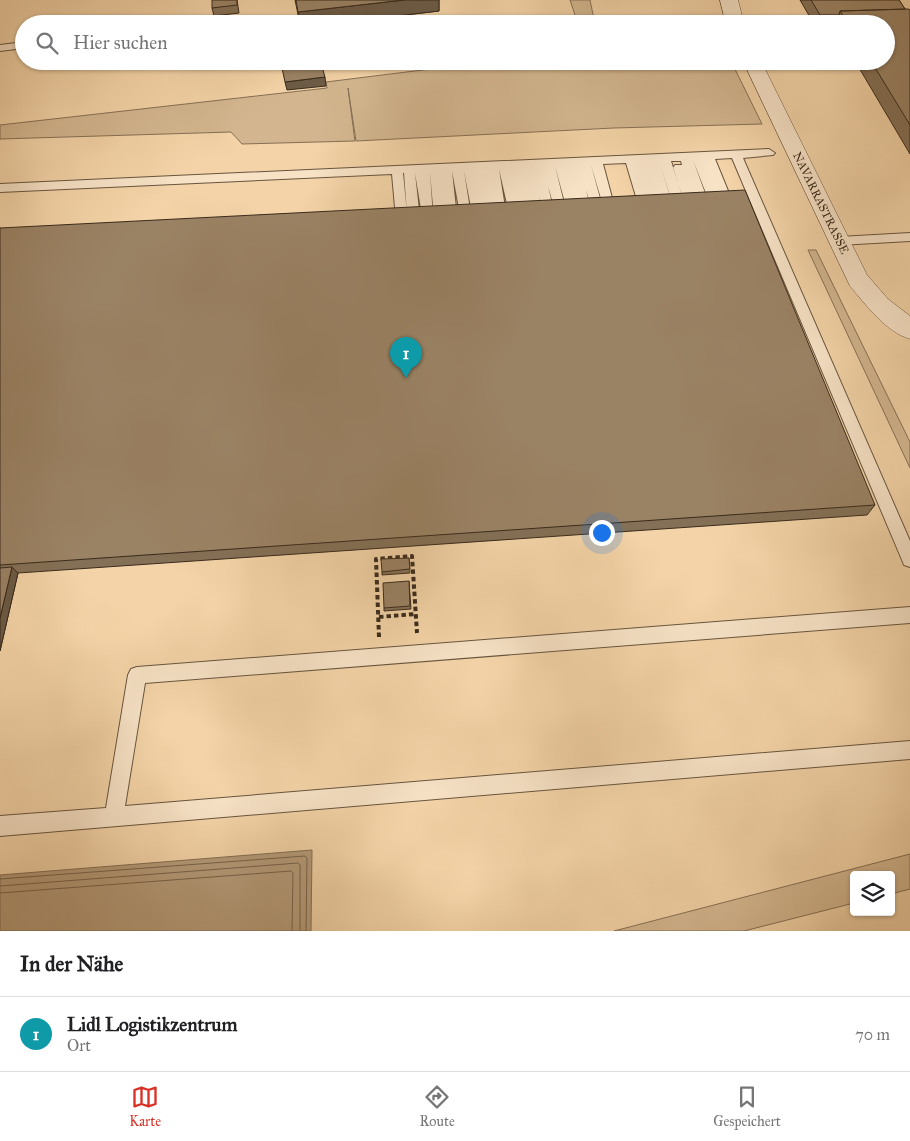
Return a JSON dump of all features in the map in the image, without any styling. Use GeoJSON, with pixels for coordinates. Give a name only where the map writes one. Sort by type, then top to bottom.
{"type":"FeatureCollection","features":[{"type":"Feature","properties":{"kind":"street"},"geometry":{"type":"LineString","coordinates":[[729,0],[733,15]]}},
{"type":"Feature","properties":{"kind":"street","name":"NAVARRASTRASSE"},"geometry":{"type":"LineString","coordinates":[[756,70],[858,280],[880,305],[910,330]]}},
{"type":"Feature","properties":{"kind":"lane"},"geometry":{"type":"LineString","coordinates":[[0,48],[15,46]]}},
{"type":"Feature","properties":{"kind":"lane"},"geometry":{"type":"LineString","coordinates":[[0,188],[770,153]]}},
{"type":"Feature","properties":{"kind":"lane"},"geometry":{"type":"LineString","coordinates":[[736,155],[910,560]]}},
{"type":"Feature","properties":{"kind":"lane"},"geometry":{"type":"LineString","coordinates":[[685,205],[703,156]]}},
{"type":"Feature","properties":{"kind":"lane"},"geometry":{"type":"LineString","coordinates":[[658,158],[685,205]]}},
{"type":"Feature","properties":{"kind":"lane"},"geometry":{"type":"LineString","coordinates":[[658,158],[685,205]]}},
{"type":"Feature","properties":{"kind":"lane"},"geometry":{"type":"LineString","coordinates":[[658,158],[685,205]]}},
{"type":"Feature","properties":{"kind":"lane"},"geometry":{"type":"LineString","coordinates":[[573,162],[597,209],[597,161]]}},
{"type":"Feature","properties":{"kind":"lane"},"geometry":{"type":"LineString","coordinates":[[492,166],[560,211],[573,162]]}},
{"type":"Feature","properties":{"kind":"lane"},"geometry":{"type":"LineString","coordinates":[[492,166],[524,213],[492,166]]}},
{"type":"Feature","properties":{"kind":"lane"},"geometry":{"type":"LineString","coordinates":[[492,166],[482,215],[492,166]]}},
{"type":"Feature","properties":{"kind":"lane"},"geometry":{"type":"LineString","coordinates":[[446,217],[492,166]]}},
{"type":"Feature","properties":{"kind":"lane"},"geometry":{"type":"LineString","coordinates":[[422,169],[427,218]]}},
{"type":"Feature","properties":{"kind":"lane"},"geometry":{"type":"LineString","coordinates":[[403,170],[408,219]]}},
{"type":"Feature","properties":{"kind":"lane"},"geometry":{"type":"LineString","coordinates":[[840,241],[910,237]]}},
{"type":"Feature","properties":{"kind":"lane"},"geometry":{"type":"LineString","coordinates":[[114,817],[137,675],[910,615]]}},
{"type":"Feature","properties":{"kind":"lane"},"geometry":{"type":"LineString","coordinates":[[0,826],[910,750]]}},
{"type":"Feature","properties":{"kind":"path"},"geometry":{"type":"LineString","coordinates":[[379,633],[376,559],[407,556],[412,556],[417,630]]}},
{"type":"Feature","properties":{"kind":"path"},"geometry":{"type":"LineString","coordinates":[[379,617],[416,614]]}},
{"type":"Feature","properties":{"kind":"shaded area"},"geometry":{"type":"Polygon","coordinates":[[[570,0],[590,0],[593,15],[575,15],[570,0]]]}},
{"type":"Feature","properties":{"kind":"shaded area"},"geometry":{"type":"Polygon","coordinates":[[[423,70],[735,70],[762,124],[614,128],[356,141],[348,88],[355,141],[242,144],[231,132],[0,139],[0,125],[327,88],[326,82],[423,70]]]}},
{"type":"Feature","properties":{"kind":"shaded area"},"geometry":{"type":"Polygon","coordinates":[[[808,250],[816,250],[910,442],[910,468],[808,250]]]}},
{"type":"Feature","properties":{"kind":"shaded area"},"geometry":{"type":"Polygon","coordinates":[[[910,854],[910,889],[895,893],[895,871],[850,871],[850,904],[744,931],[614,931],[910,854]]]}},
{"type":"Feature","properties":{"kind":"water"},"geometry":{"type":"Polygon","coordinates":[[[312,850],[311,931],[0,931],[0,875],[312,850]]]}},
{"type":"Feature","properties":{"kind":"building"},"geometry":{"type":"Polygon","coordinates":[[[212,0],[237,0],[237,5],[212,8],[212,0]]]}},
{"type":"Feature","properties":{"kind":"building"},"geometry":{"type":"Polygon","coordinates":[[[296,0],[404,0],[298,12],[296,0]]]}},
{"type":"Feature","properties":{"kind":"building"},"geometry":{"type":"Polygon","coordinates":[[[811,0],[899,0],[905,9],[840,11],[839,15],[820,15],[811,0]]]}},
{"type":"Feature","properties":{"kind":"building"},"geometry":{"type":"Polygon","coordinates":[[[910,10],[910,125],[876,70],[895,70],[895,15],[842,15],[840,11],[910,10]]]}},
{"type":"Feature","properties":{"kind":"building"},"geometry":{"type":"Polygon","coordinates":[[[282,70],[323,70],[325,77],[285,82],[282,70]]]}},
{"type":"Feature","properties":{"kind":"building"},"geometry":{"type":"Polygon","coordinates":[[[745,190],[875,505],[0,565],[0,228],[745,190]]]}},
{"type":"Feature","properties":{"kind":"building"},"geometry":{"type":"Polygon","coordinates":[[[409,558],[410,569],[382,572],[381,559],[409,558]]]}},
{"type":"Feature","properties":{"kind":"building"},"geometry":{"type":"Polygon","coordinates":[[[12,567],[0,618],[0,568],[12,567]]]}},
{"type":"Feature","properties":{"kind":"building"},"geometry":{"type":"Polygon","coordinates":[[[409,581],[410,606],[384,608],[383,583],[409,581]]]}},
{"type":"Feature","properties":{"kind":"place","name":"Lidl Logistikzentrum"},"geometry":{"type":"Point","coordinates":[406,378]}}]}
